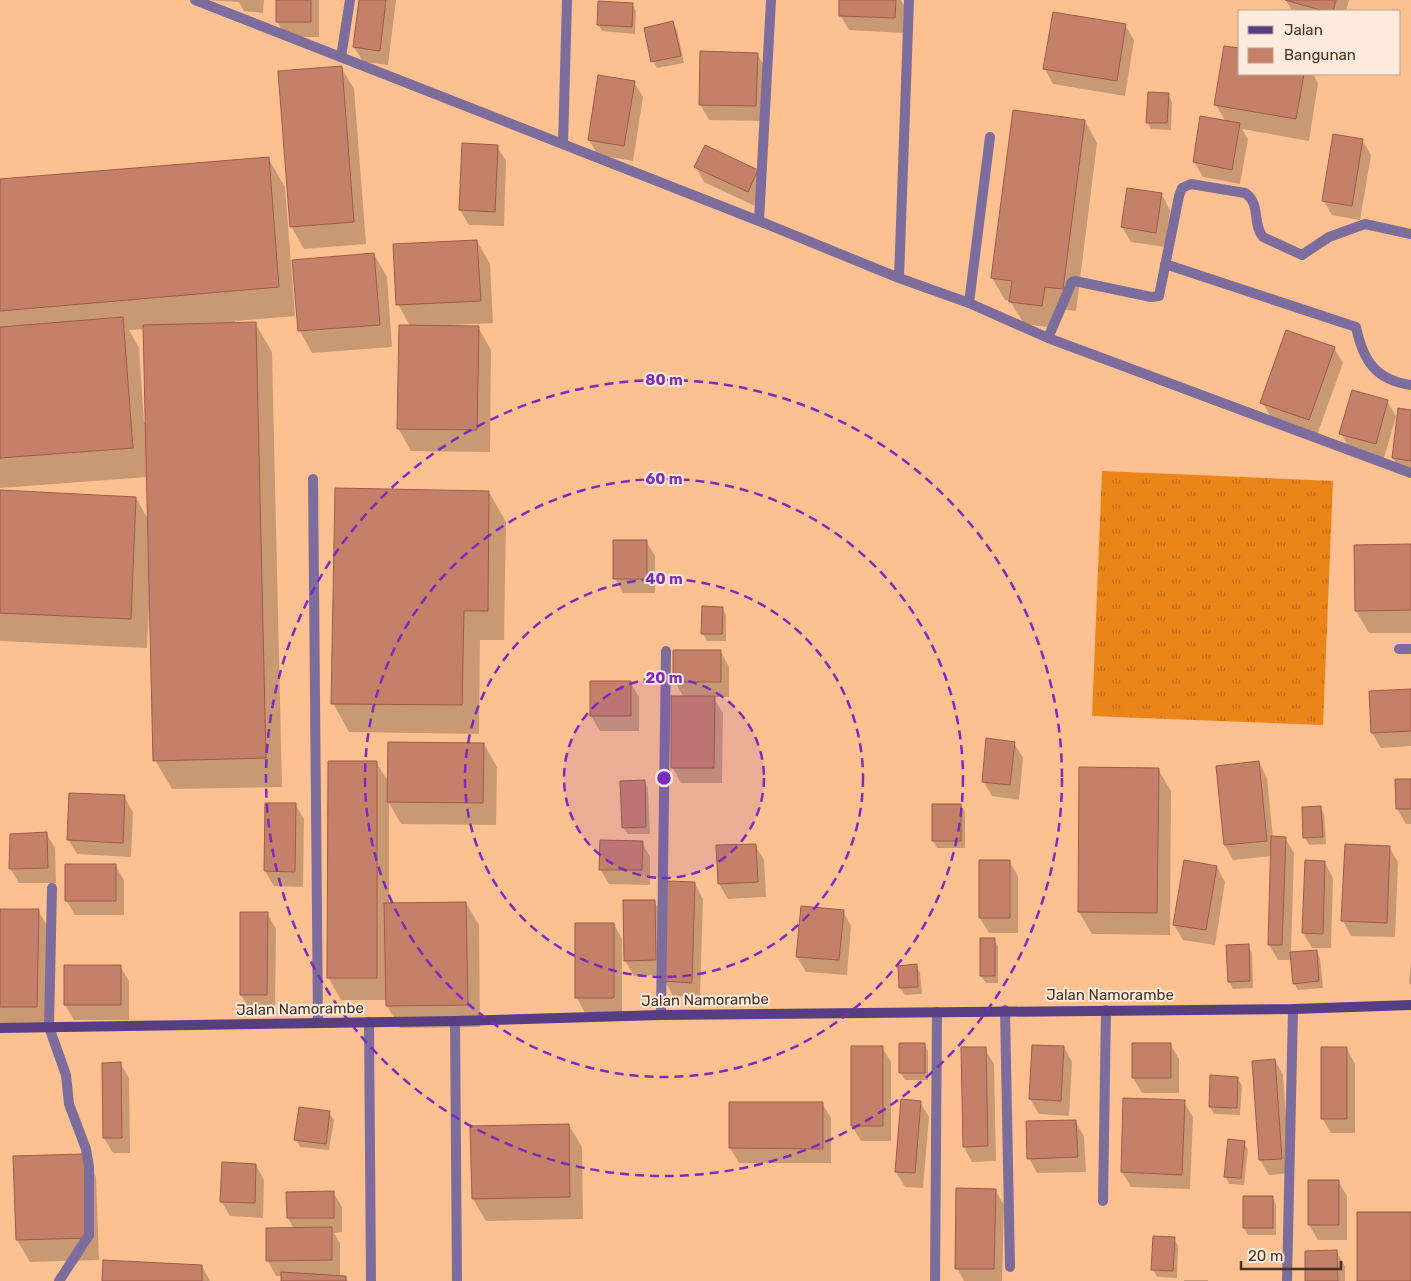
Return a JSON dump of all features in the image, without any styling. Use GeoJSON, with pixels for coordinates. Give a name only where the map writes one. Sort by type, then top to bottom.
{"type":"FeatureCollection","features":[{"type":"Feature","properties":{"kind":"main road","name":"Jalan Namorambe"},"geometry":{"type":"LineString","coordinates":[[0,1028],[318,1024],[661,1015],[1411,1005]]}},
{"type":"Feature","properties":{"kind":"street"},"geometry":{"type":"LineString","coordinates":[[195,0],[759,221],[1048,338],[1411,473]]}},
{"type":"Feature","properties":{"kind":"street"},"geometry":{"type":"LineString","coordinates":[[341,57],[350,0]]}},
{"type":"Feature","properties":{"kind":"street"},"geometry":{"type":"LineString","coordinates":[[563,144],[567,0]]}},
{"type":"Feature","properties":{"kind":"street"},"geometry":{"type":"LineString","coordinates":[[759,221],[771,0]]}},
{"type":"Feature","properties":{"kind":"street"},"geometry":{"type":"LineString","coordinates":[[899,278],[910,0]]}},
{"type":"Feature","properties":{"kind":"street"},"geometry":{"type":"LineString","coordinates":[[968,304],[990,138]]}},
{"type":"Feature","properties":{"kind":"street"},"geometry":{"type":"LineString","coordinates":[[1048,338],[1075,281],[1151,297],[1159,296],[1179,196],[1182,188],[1191,184],[1245,193],[1251,197],[1259,232],[1268,240],[1302,255],[1329,237],[1365,224],[1411,234]]}},
{"type":"Feature","properties":{"kind":"street"},"geometry":{"type":"LineString","coordinates":[[1165,264],[1356,327],[1360,346],[1368,361],[1379,374],[1394,383],[1411,385]]}},
{"type":"Feature","properties":{"kind":"street"},"geometry":{"type":"LineString","coordinates":[[313,480],[318,1024]]}},
{"type":"Feature","properties":{"kind":"street"},"geometry":{"type":"LineString","coordinates":[[1399,649],[1411,649]]}},
{"type":"Feature","properties":{"kind":"street"},"geometry":{"type":"LineString","coordinates":[[661,1015],[666,651]]}},
{"type":"Feature","properties":{"kind":"street"},"geometry":{"type":"LineString","coordinates":[[52,888],[49,1027],[66,1076],[69,1104],[86,1148],[89,1167],[89,1235],[59,1281]]}},
{"type":"Feature","properties":{"kind":"street"},"geometry":{"type":"LineString","coordinates":[[1287,1281],[1294,1008]]}},
{"type":"Feature","properties":{"kind":"street"},"geometry":{"type":"LineString","coordinates":[[1006,1010],[1010,1267]]}},
{"type":"Feature","properties":{"kind":"street"},"geometry":{"type":"LineString","coordinates":[[1104,1201],[1106,1010]]}},
{"type":"Feature","properties":{"kind":"street"},"geometry":{"type":"LineString","coordinates":[[935,1281],[937,1012]]}},
{"type":"Feature","properties":{"kind":"street"},"geometry":{"type":"LineString","coordinates":[[455,1021],[457,1281]]}},
{"type":"Feature","properties":{"kind":"street"},"geometry":{"type":"LineString","coordinates":[[369,1022],[371,1281]]}},
{"type":"Feature","properties":{"kind":"green space"},"geometry":{"type":"Polygon","coordinates":[[[1102,471],[1333,481],[1323,725],[1092,716],[1102,471]]]}},
{"type":"Feature","properties":{"kind":"building"},"geometry":{"type":"Polygon","coordinates":[[[276,0],[311,0],[311,22],[276,22],[276,0]]]}},
{"type":"Feature","properties":{"kind":"building"},"geometry":{"type":"Polygon","coordinates":[[[359,0],[386,0],[380,51],[353,47],[359,0]]]}},
{"type":"Feature","properties":{"kind":"building"},"geometry":{"type":"Polygon","coordinates":[[[839,0],[896,0],[895,18],[839,16],[839,0]]]}},
{"type":"Feature","properties":{"kind":"building"},"geometry":{"type":"Polygon","coordinates":[[[1285,0],[1336,0],[1333,10],[1320,10],[1285,0]]]}},
{"type":"Feature","properties":{"kind":"building"},"geometry":{"type":"Polygon","coordinates":[[[598,1],[633,3],[632,27],[597,25],[598,1]]]}},
{"type":"Feature","properties":{"kind":"building"},"geometry":{"type":"Polygon","coordinates":[[[1053,12],[1126,24],[1117,81],[1043,69],[1053,12]]]}},
{"type":"Feature","properties":{"kind":"building"},"geometry":{"type":"Polygon","coordinates":[[[673,21],[681,56],[651,62],[644,28],[673,21]]]}},
{"type":"Feature","properties":{"kind":"building"},"geometry":{"type":"Polygon","coordinates":[[[1224,46],[1238,48],[1238,75],[1304,75],[1296,119],[1214,105],[1224,46]]]}},
{"type":"Feature","properties":{"kind":"building"},"geometry":{"type":"Polygon","coordinates":[[[700,51],[758,53],[756,106],[699,105],[700,51]]]}},
{"type":"Feature","properties":{"kind":"building"},"geometry":{"type":"Polygon","coordinates":[[[342,66],[354,222],[290,227],[278,71],[342,66]]]}},
{"type":"Feature","properties":{"kind":"building"},"geometry":{"type":"Polygon","coordinates":[[[598,75],[635,81],[624,146],[588,140],[598,75]]]}},
{"type":"Feature","properties":{"kind":"building"},"geometry":{"type":"Polygon","coordinates":[[[1148,92],[1169,93],[1167,123],[1146,123],[1148,92]]]}},
{"type":"Feature","properties":{"kind":"building"},"geometry":{"type":"Polygon","coordinates":[[[1013,110],[1085,120],[1063,289],[1045,287],[1042,306],[1009,302],[1012,281],[991,278],[1013,110]]]}},
{"type":"Feature","properties":{"kind":"building"},"geometry":{"type":"Polygon","coordinates":[[[1200,116],[1240,123],[1232,170],[1193,162],[1200,116]]]}},
{"type":"Feature","properties":{"kind":"building"},"geometry":{"type":"Polygon","coordinates":[[[1333,134],[1363,139],[1352,206],[1322,201],[1333,134]]]}},
{"type":"Feature","properties":{"kind":"building"},"geometry":{"type":"Polygon","coordinates":[[[462,143],[498,145],[495,212],[459,210],[462,143]]]}},
{"type":"Feature","properties":{"kind":"building"},"geometry":{"type":"Polygon","coordinates":[[[705,145],[758,170],[748,192],[694,167],[705,145]]]}},
{"type":"Feature","properties":{"kind":"building"},"geometry":{"type":"Polygon","coordinates":[[[269,157],[279,287],[0,311],[0,179],[269,157]]]}},
{"type":"Feature","properties":{"kind":"building"},"geometry":{"type":"Polygon","coordinates":[[[1127,188],[1162,193],[1156,233],[1121,227],[1127,188]]]}},
{"type":"Feature","properties":{"kind":"building"},"geometry":{"type":"Polygon","coordinates":[[[477,240],[481,301],[396,305],[393,244],[477,240]]]}},
{"type":"Feature","properties":{"kind":"building"},"geometry":{"type":"Polygon","coordinates":[[[374,253],[380,325],[298,331],[292,260],[374,253]]]}},
{"type":"Feature","properties":{"kind":"building"},"geometry":{"type":"Polygon","coordinates":[[[123,317],[133,448],[0,458],[0,327],[123,317]]]}},
{"type":"Feature","properties":{"kind":"building"},"geometry":{"type":"Polygon","coordinates":[[[256,322],[266,758],[153,761],[143,325],[256,322]]]}},
{"type":"Feature","properties":{"kind":"building"},"geometry":{"type":"Polygon","coordinates":[[[399,325],[479,326],[477,430],[397,429],[399,325]]]}},
{"type":"Feature","properties":{"kind":"building"},"geometry":{"type":"Polygon","coordinates":[[[1286,330],[1335,347],[1309,420],[1260,403],[1286,330]]]}},
{"type":"Feature","properties":{"kind":"building"},"geometry":{"type":"Polygon","coordinates":[[[1352,390],[1388,400],[1376,444],[1339,434],[1352,390]]]}},
{"type":"Feature","properties":{"kind":"building"},"geometry":{"type":"Polygon","coordinates":[[[1398,408],[1411,410],[1411,461],[1392,458],[1398,408]]]}},
{"type":"Feature","properties":{"kind":"building"},"geometry":{"type":"Polygon","coordinates":[[[335,488],[489,491],[488,611],[464,611],[462,705],[331,704],[335,488]]]}},
{"type":"Feature","properties":{"kind":"building"},"geometry":{"type":"Polygon","coordinates":[[[0,490],[136,497],[131,619],[0,613],[0,490]]]}},
{"type":"Feature","properties":{"kind":"building"},"geometry":{"type":"Polygon","coordinates":[[[613,540],[647,540],[647,579],[613,579],[613,540]]]}},
{"type":"Feature","properties":{"kind":"building"},"geometry":{"type":"Polygon","coordinates":[[[1411,544],[1411,610],[1355,611],[1354,545],[1411,544]]]}},
{"type":"Feature","properties":{"kind":"building"},"geometry":{"type":"Polygon","coordinates":[[[702,606],[723,607],[722,634],[701,634],[702,606]]]}},
{"type":"Feature","properties":{"kind":"building"},"geometry":{"type":"Polygon","coordinates":[[[673,650],[721,650],[721,682],[673,682],[673,650]]]}},
{"type":"Feature","properties":{"kind":"building"},"geometry":{"type":"Polygon","coordinates":[[[590,681],[631,681],[631,716],[590,716],[590,681]]]}},
{"type":"Feature","properties":{"kind":"building"},"geometry":{"type":"Polygon","coordinates":[[[1411,689],[1411,731],[1371,733],[1369,691],[1411,689]]]}},
{"type":"Feature","properties":{"kind":"building"},"geometry":{"type":"Polygon","coordinates":[[[671,696],[715,696],[714,768],[671,768],[671,696]]]}},
{"type":"Feature","properties":{"kind":"building"},"geometry":{"type":"Polygon","coordinates":[[[986,738],[1015,742],[1010,785],[982,782],[986,738]]]}},
{"type":"Feature","properties":{"kind":"building"},"geometry":{"type":"Polygon","coordinates":[[[388,742],[484,743],[483,803],[387,802],[388,742]]]}},
{"type":"Feature","properties":{"kind":"building"},"geometry":{"type":"Polygon","coordinates":[[[328,761],[377,761],[377,978],[327,978],[328,761]]]}},
{"type":"Feature","properties":{"kind":"building"},"geometry":{"type":"Polygon","coordinates":[[[1259,761],[1267,841],[1224,845],[1216,766],[1259,761]]]}},
{"type":"Feature","properties":{"kind":"building"},"geometry":{"type":"Polygon","coordinates":[[[1079,767],[1159,768],[1157,913],[1078,912],[1079,767]]]}},
{"type":"Feature","properties":{"kind":"building"},"geometry":{"type":"Polygon","coordinates":[[[1395,779],[1411,779],[1411,809],[1396,809],[1395,779]]]}},
{"type":"Feature","properties":{"kind":"building"},"geometry":{"type":"Polygon","coordinates":[[[645,780],[646,827],[622,828],[620,781],[645,780]]]}},
{"type":"Feature","properties":{"kind":"building"},"geometry":{"type":"Polygon","coordinates":[[[69,793],[125,795],[123,843],[67,840],[69,793]]]}},
{"type":"Feature","properties":{"kind":"building"},"geometry":{"type":"Polygon","coordinates":[[[265,803],[296,803],[295,872],[264,871],[265,803]]]}},
{"type":"Feature","properties":{"kind":"building"},"geometry":{"type":"Polygon","coordinates":[[[932,804],[961,804],[961,841],[932,841],[932,804]]]}},
{"type":"Feature","properties":{"kind":"building"},"geometry":{"type":"Polygon","coordinates":[[[1321,806],[1323,837],[1303,838],[1302,807],[1321,806]]]}},
{"type":"Feature","properties":{"kind":"building"},"geometry":{"type":"Polygon","coordinates":[[[47,832],[48,868],[9,869],[10,834],[47,832]]]}},
{"type":"Feature","properties":{"kind":"building"},"geometry":{"type":"Polygon","coordinates":[[[1271,836],[1286,837],[1282,945],[1268,945],[1271,836]]]}},
{"type":"Feature","properties":{"kind":"building"},"geometry":{"type":"Polygon","coordinates":[[[600,840],[643,841],[642,870],[599,870],[600,840]]]}},
{"type":"Feature","properties":{"kind":"building"},"geometry":{"type":"Polygon","coordinates":[[[756,844],[758,882],[718,884],[716,845],[756,844]]]}},
{"type":"Feature","properties":{"kind":"building"},"geometry":{"type":"Polygon","coordinates":[[[1345,844],[1390,846],[1387,923],[1341,921],[1345,844]]]}},
{"type":"Feature","properties":{"kind":"building"},"geometry":{"type":"Polygon","coordinates":[[[979,860],[1010,860],[1010,918],[979,918],[979,860]]]}},
{"type":"Feature","properties":{"kind":"building"},"geometry":{"type":"Polygon","coordinates":[[[1184,860],[1217,866],[1206,930],[1173,925],[1184,860]]]}},
{"type":"Feature","properties":{"kind":"building"},"geometry":{"type":"Polygon","coordinates":[[[1305,860],[1325,861],[1323,934],[1302,933],[1305,860]]]}},
{"type":"Feature","properties":{"kind":"building"},"geometry":{"type":"Polygon","coordinates":[[[65,864],[116,864],[116,901],[65,901],[65,864]]]}},
{"type":"Feature","properties":{"kind":"building"},"geometry":{"type":"Polygon","coordinates":[[[667,881],[695,882],[692,983],[663,981],[667,881]]]}},
{"type":"Feature","properties":{"kind":"building"},"geometry":{"type":"Polygon","coordinates":[[[623,900],[655,900],[656,960],[624,961],[623,900]]]}},
{"type":"Feature","properties":{"kind":"building"},"geometry":{"type":"Polygon","coordinates":[[[466,902],[468,1005],[386,1006],[384,903],[466,902]]]}},
{"type":"Feature","properties":{"kind":"building"},"geometry":{"type":"Polygon","coordinates":[[[801,906],[844,910],[839,960],[796,957],[801,906]]]}},
{"type":"Feature","properties":{"kind":"building"},"geometry":{"type":"Polygon","coordinates":[[[0,909],[39,909],[37,1007],[0,1007],[0,909]]]}},
{"type":"Feature","properties":{"kind":"building"},"geometry":{"type":"Polygon","coordinates":[[[240,912],[268,912],[267,995],[240,995],[240,912]]]}},
{"type":"Feature","properties":{"kind":"building"},"geometry":{"type":"Polygon","coordinates":[[[575,923],[614,923],[614,998],[575,998],[575,923]]]}},
{"type":"Feature","properties":{"kind":"building"},"geometry":{"type":"Polygon","coordinates":[[[980,938],[995,938],[995,976],[980,976],[980,938]]]}},
{"type":"Feature","properties":{"kind":"building"},"geometry":{"type":"Polygon","coordinates":[[[1249,944],[1250,981],[1228,982],[1226,945],[1249,944]]]}},
{"type":"Feature","properties":{"kind":"building"},"geometry":{"type":"Polygon","coordinates":[[[1317,950],[1319,981],[1293,984],[1290,952],[1317,950]]]}},
{"type":"Feature","properties":{"kind":"building"},"geometry":{"type":"Polygon","coordinates":[[[917,964],[918,987],[899,988],[898,966],[917,964]]]}},
{"type":"Feature","properties":{"kind":"building"},"geometry":{"type":"Polygon","coordinates":[[[64,965],[121,965],[121,1005],[64,1005],[64,965]]]}},
{"type":"Feature","properties":{"kind":"building"},"geometry":{"type":"Polygon","coordinates":[[[899,1043],[925,1043],[925,1073],[899,1073],[899,1043]]]}},
{"type":"Feature","properties":{"kind":"building"},"geometry":{"type":"Polygon","coordinates":[[[1132,1043],[1171,1043],[1171,1078],[1132,1078],[1132,1043]]]}},
{"type":"Feature","properties":{"kind":"building"},"geometry":{"type":"Polygon","coordinates":[[[1032,1045],[1064,1046],[1061,1101],[1029,1099],[1032,1045]]]}},
{"type":"Feature","properties":{"kind":"building"},"geometry":{"type":"Polygon","coordinates":[[[851,1046],[883,1046],[883,1126],[851,1126],[851,1046]]]}},
{"type":"Feature","properties":{"kind":"building"},"geometry":{"type":"Polygon","coordinates":[[[961,1047],[986,1047],[988,1146],[963,1147],[961,1047]]]}},
{"type":"Feature","properties":{"kind":"building"},"geometry":{"type":"Polygon","coordinates":[[[1321,1047],[1347,1047],[1347,1119],[1321,1119],[1321,1047]]]}},
{"type":"Feature","properties":{"kind":"building"},"geometry":{"type":"Polygon","coordinates":[[[1275,1059],[1282,1159],[1259,1160],[1252,1061],[1275,1059]]]}},
{"type":"Feature","properties":{"kind":"building"},"geometry":{"type":"Polygon","coordinates":[[[121,1062],[122,1138],[103,1138],[102,1063],[121,1062]]]}},
{"type":"Feature","properties":{"kind":"building"},"geometry":{"type":"Polygon","coordinates":[[[1210,1075],[1238,1077],[1237,1108],[1209,1107],[1210,1075]]]}},
{"type":"Feature","properties":{"kind":"building"},"geometry":{"type":"Polygon","coordinates":[[[1123,1098],[1185,1100],[1182,1175],[1121,1172],[1123,1098]]]}},
{"type":"Feature","properties":{"kind":"building"},"geometry":{"type":"Polygon","coordinates":[[[901,1099],[921,1101],[915,1173],[895,1172],[901,1099]]]}},
{"type":"Feature","properties":{"kind":"building"},"geometry":{"type":"Polygon","coordinates":[[[729,1102],[823,1102],[823,1149],[729,1148],[729,1102]]]}},
{"type":"Feature","properties":{"kind":"building"},"geometry":{"type":"Polygon","coordinates":[[[299,1107],[330,1111],[326,1144],[294,1140],[299,1107]]]}},
{"type":"Feature","properties":{"kind":"building"},"geometry":{"type":"Polygon","coordinates":[[[1076,1120],[1078,1157],[1027,1159],[1026,1121],[1076,1120]]]}},
{"type":"Feature","properties":{"kind":"building"},"geometry":{"type":"Polygon","coordinates":[[[569,1124],[570,1197],[472,1199],[470,1126],[569,1124]]]}},
{"type":"Feature","properties":{"kind":"building"},"geometry":{"type":"Polygon","coordinates":[[[1228,1139],[1245,1141],[1241,1178],[1224,1177],[1228,1139]]]}},
{"type":"Feature","properties":{"kind":"building"},"geometry":{"type":"Polygon","coordinates":[[[84,1154],[87,1238],[16,1240],[13,1156],[84,1154]]]}},
{"type":"Feature","properties":{"kind":"building"},"geometry":{"type":"Polygon","coordinates":[[[222,1162],[256,1164],[255,1203],[220,1202],[222,1162]]]}},
{"type":"Feature","properties":{"kind":"building"},"geometry":{"type":"Polygon","coordinates":[[[1308,1180],[1339,1180],[1339,1225],[1308,1225],[1308,1180]]]}},
{"type":"Feature","properties":{"kind":"building"},"geometry":{"type":"Polygon","coordinates":[[[956,1188],[996,1189],[994,1269],[955,1269],[956,1188]]]}},
{"type":"Feature","properties":{"kind":"building"},"geometry":{"type":"Polygon","coordinates":[[[334,1191],[334,1218],[287,1218],[286,1192],[334,1191]]]}},
{"type":"Feature","properties":{"kind":"building"},"geometry":{"type":"Polygon","coordinates":[[[1243,1196],[1273,1196],[1273,1228],[1243,1228],[1243,1196]]]}},
{"type":"Feature","properties":{"kind":"building"},"geometry":{"type":"Polygon","coordinates":[[[1357,1212],[1411,1212],[1411,1281],[1357,1281],[1357,1212]]]}},
{"type":"Feature","properties":{"kind":"building"},"geometry":{"type":"Polygon","coordinates":[[[332,1227],[332,1260],[266,1261],[266,1228],[332,1227]]]}},
{"type":"Feature","properties":{"kind":"building"},"geometry":{"type":"Polygon","coordinates":[[[1153,1236],[1175,1237],[1173,1271],[1151,1270],[1153,1236]]]}},
{"type":"Feature","properties":{"kind":"building"},"geometry":{"type":"Polygon","coordinates":[[[1337,1250],[1338,1281],[1305,1281],[1305,1251],[1337,1250]]]}},
{"type":"Feature","properties":{"kind":"building"},"geometry":{"type":"Polygon","coordinates":[[[103,1260],[202,1265],[202,1281],[102,1281],[103,1260]]]}},
{"type":"Feature","properties":{"kind":"building"},"geometry":{"type":"Polygon","coordinates":[[[281,1272],[346,1276],[346,1281],[281,1281],[281,1272]]]}}]}
